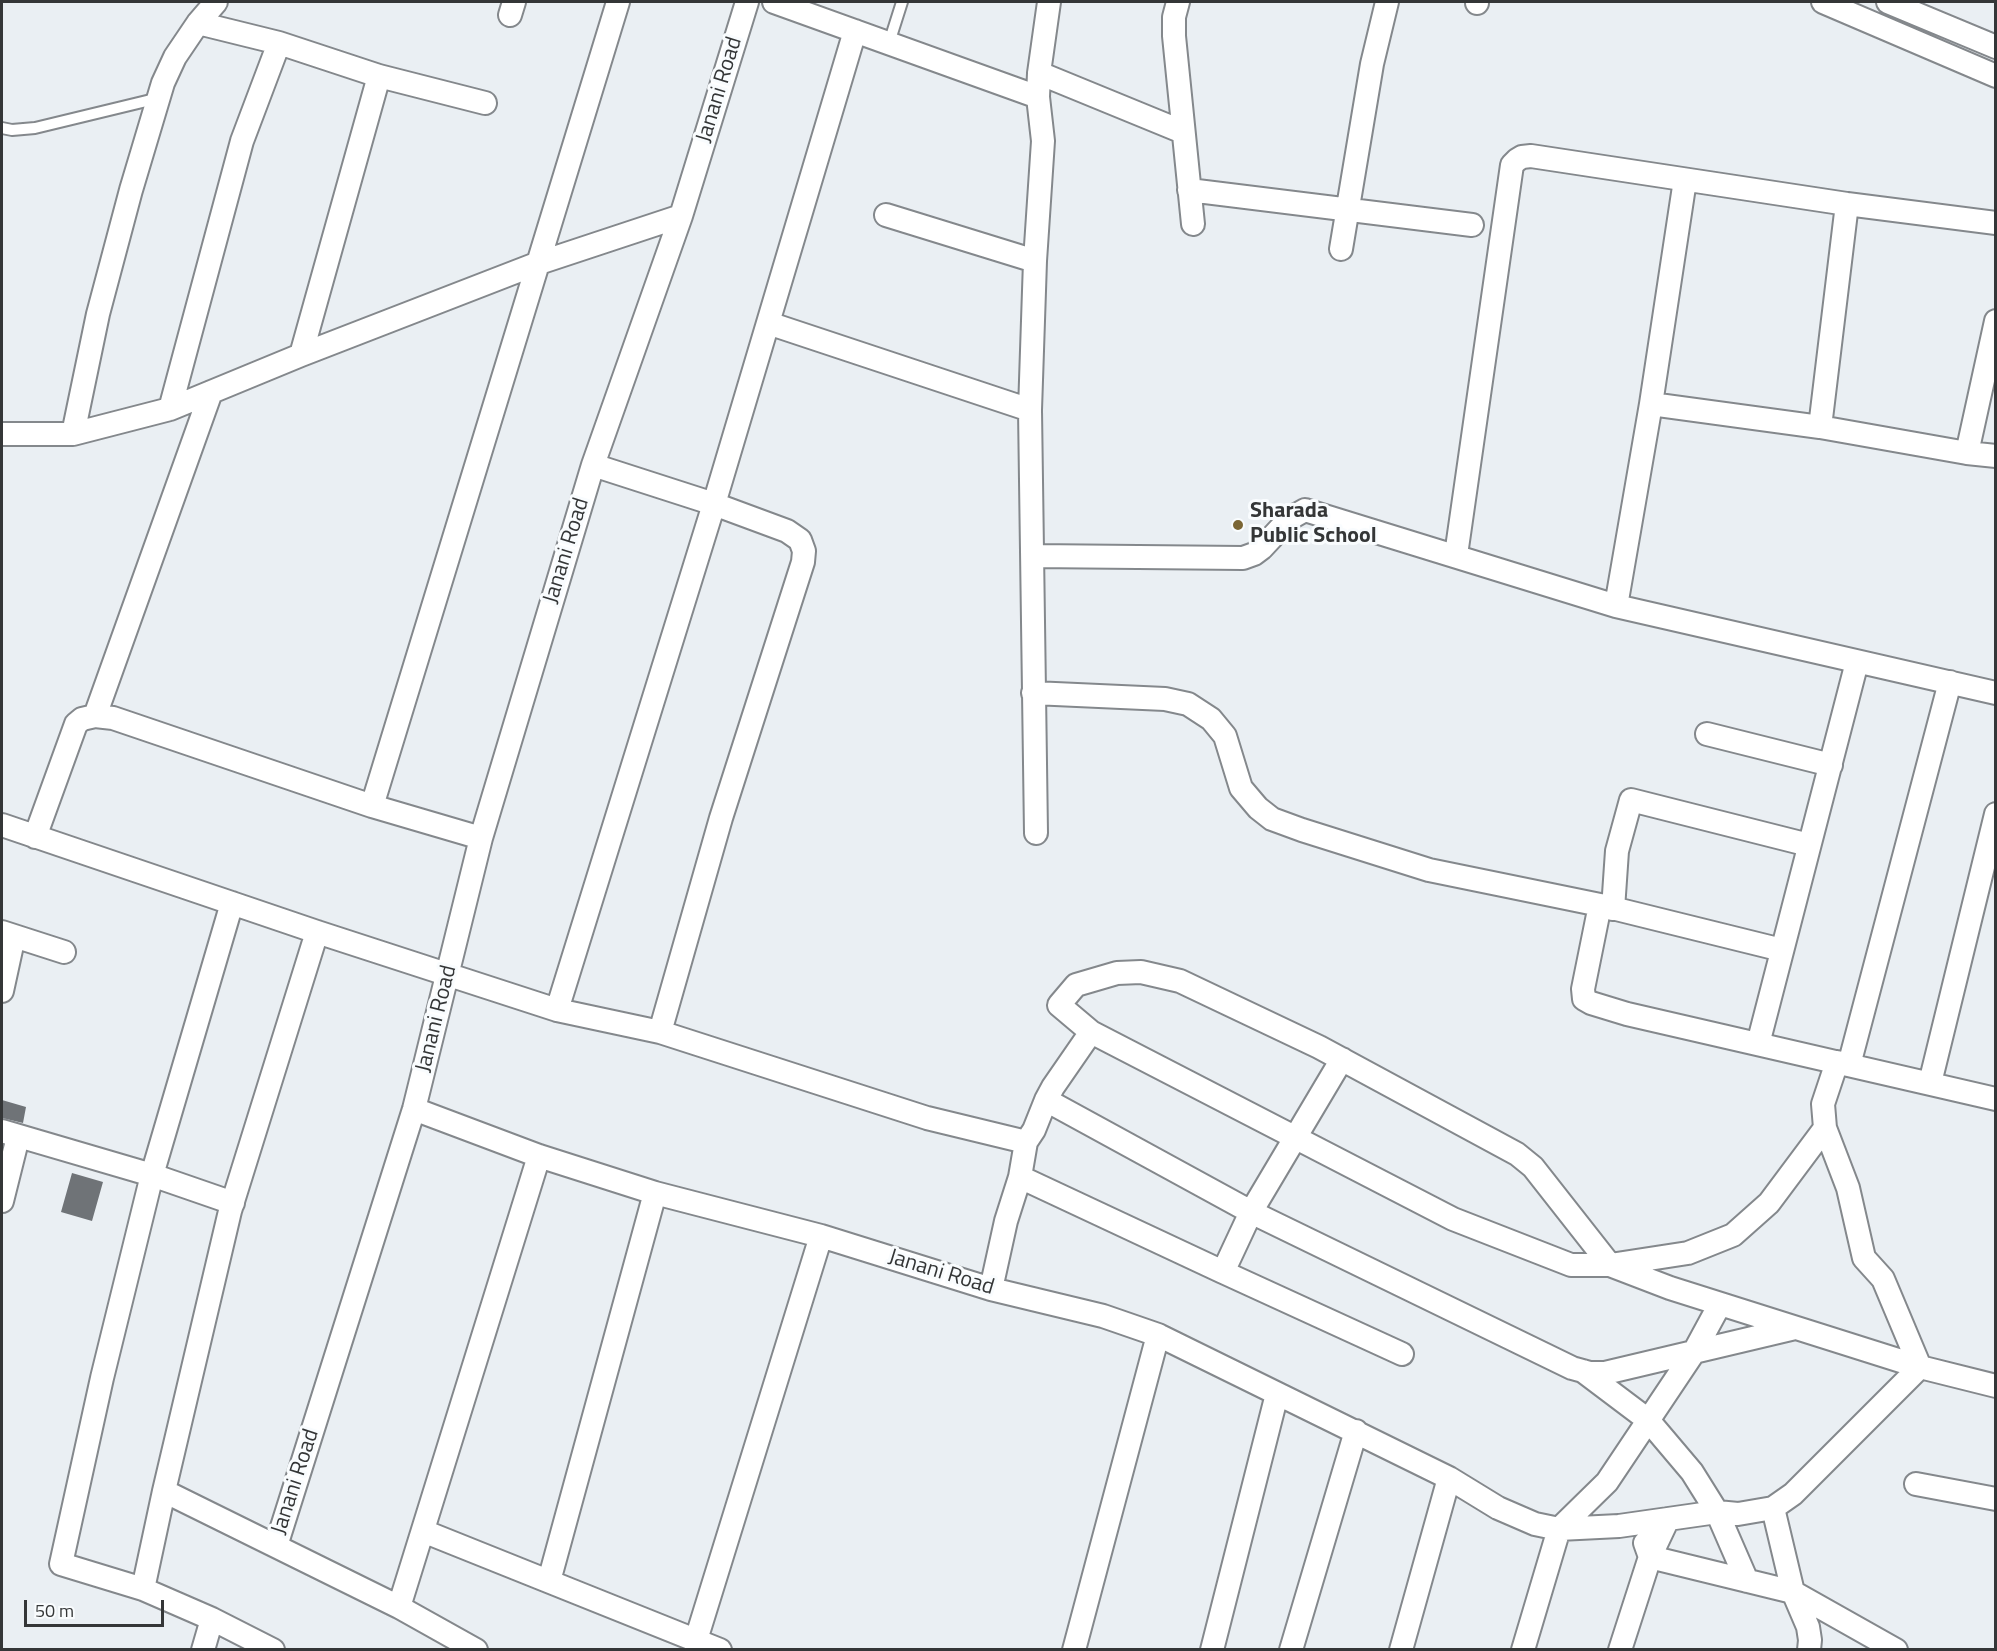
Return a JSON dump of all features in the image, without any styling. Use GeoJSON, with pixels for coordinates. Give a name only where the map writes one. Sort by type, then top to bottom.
{"type":"FeatureCollection","features":[{"type":"Feature","properties":{"kind":"street"},"geometry":{"type":"LineString","coordinates":[[73,434],[98,314],[159,98],[175,57],[198,23],[216,2]]}},
{"type":"Feature","properties":{"kind":"street"},"geometry":{"type":"LineString","coordinates":[[372,806],[618,2]]}},
{"type":"Feature","properties":{"kind":"street","name":"Janani Road"},"geometry":{"type":"LineString","coordinates":[[276,1546],[414,1109],[481,838],[593,465],[681,216],[747,2]]}},
{"type":"Feature","properties":{"kind":"street"},"geometry":{"type":"LineString","coordinates":[[774,2],[1038,97]]}},
{"type":"Feature","properties":{"kind":"street"},"geometry":{"type":"LineString","coordinates":[[1036,833],[1030,410],[1042,141],[1038,97],[1039,74],[1049,2]]}},
{"type":"Feature","properties":{"kind":"street"},"geometry":{"type":"LineString","coordinates":[[1178,2],[1174,17],[1174,36],[1192,224]]}},
{"type":"Feature","properties":{"kind":"street"},"geometry":{"type":"LineString","coordinates":[[1341,249],[1372,64],[1387,2]]}},
{"type":"Feature","properties":{"kind":"street"},"geometry":{"type":"LineString","coordinates":[[1822,2],[1995,76]]}},
{"type":"Feature","properties":{"kind":"street"},"geometry":{"type":"LineString","coordinates":[[1888,2],[1995,47]]}},
{"type":"Feature","properties":{"kind":"street"},"geometry":{"type":"LineString","coordinates":[[198,23],[279,43],[380,76],[485,103]]}},
{"type":"Feature","properties":{"kind":"street"},"geometry":{"type":"LineString","coordinates":[[557,1010],[714,504],[855,31]]}},
{"type":"Feature","properties":{"kind":"street"},"geometry":{"type":"LineString","coordinates":[[170,409],[242,141],[279,43]]}},
{"type":"Feature","properties":{"kind":"street"},"geometry":{"type":"LineString","coordinates":[[1039,74],[1183,132]]}},
{"type":"Feature","properties":{"kind":"street"},"geometry":{"type":"LineString","coordinates":[[301,355],[380,76]]}},
{"type":"Feature","properties":{"kind":"street"},"geometry":{"type":"LineString","coordinates":[[1456,555],[1512,165],[1522,157],[1531,156],[1847,204],[1995,223]]}},
{"type":"Feature","properties":{"kind":"street"},"geometry":{"type":"LineString","coordinates":[[1616,606],[1651,404],[1685,180]]}},
{"type":"Feature","properties":{"kind":"street"},"geometry":{"type":"LineString","coordinates":[[1189,190],[1472,225]]}},
{"type":"Feature","properties":{"kind":"street"},"geometry":{"type":"LineString","coordinates":[[1820,427],[1847,204]]}},
{"type":"Feature","properties":{"kind":"street"},"geometry":{"type":"LineString","coordinates":[[886,215],[1035,261]]}},
{"type":"Feature","properties":{"kind":"street"},"geometry":{"type":"LineString","coordinates":[[2,434],[73,434],[170,409],[301,355],[536,264],[681,216]]}},
{"type":"Feature","properties":{"kind":"street"},"geometry":{"type":"LineString","coordinates":[[1967,453],[1995,321]]}},
{"type":"Feature","properties":{"kind":"street"},"geometry":{"type":"LineString","coordinates":[[768,323],[1030,410]]}},
{"type":"Feature","properties":{"kind":"street"},"geometry":{"type":"LineString","coordinates":[[95,716],[211,392]]}},
{"type":"Feature","properties":{"kind":"street"},"geometry":{"type":"LineString","coordinates":[[1651,404],[1820,427],[1995,456]]}},
{"type":"Feature","properties":{"kind":"street"},"geometry":{"type":"LineString","coordinates":[[593,465],[714,504],[787,531],[800,540],[804,551],[803,562],[721,818],[660,1032]]}},
{"type":"Feature","properties":{"kind":"street"},"geometry":{"type":"LineString","coordinates":[[1033,556],[1243,558],[1262,548],[1289,519],[1305,510],[1616,606],[1995,693]]}},
{"type":"Feature","properties":{"kind":"street"},"geometry":{"type":"LineString","coordinates":[[1758,1044],[1857,662]]}},
{"type":"Feature","properties":{"kind":"street"},"geometry":{"type":"LineString","coordinates":[[1920,1367],[1883,1279],[1864,1258],[1848,1188],[1825,1128],[1823,1104],[1843,1064],[1950,682]]}},
{"type":"Feature","properties":{"kind":"street"},"geometry":{"type":"LineString","coordinates":[[1033,693],[1165,699],[1188,704],[1211,719],[1225,736],[1241,788],[1258,808],[1272,819],[1302,830],[1430,870],[1607,907],[1782,950]]}},
{"type":"Feature","properties":{"kind":"street"},"geometry":{"type":"LineString","coordinates":[[35,837],[76,724],[82,719],[95,716],[114,718],[372,806],[481,838]]}},
{"type":"Feature","properties":{"kind":"street"},"geometry":{"type":"LineString","coordinates":[[1707,734],[1831,765]]}},
{"type":"Feature","properties":{"kind":"street"},"geometry":{"type":"LineString","coordinates":[[1809,845],[1631,800],[1617,851],[1607,907],[1583,989],[1584,999],[1627,1014],[1995,1099]]}},
{"type":"Feature","properties":{"kind":"street"},"geometry":{"type":"LineString","coordinates":[[1930,1083],[1995,814]]}},
{"type":"Feature","properties":{"kind":"street"},"geometry":{"type":"LineString","coordinates":[[2,825],[316,932],[557,1010],[660,1032],[927,1118],[1026,1142]]}},
{"type":"Feature","properties":{"kind":"street"},"geometry":{"type":"LineString","coordinates":[[232,903],[152,1175],[105,1367],[61,1564],[143,1589],[212,1619],[273,1650]]}},
{"type":"Feature","properties":{"kind":"street"},"geometry":{"type":"LineString","coordinates":[[143,1589],[164,1491],[233,1203],[316,932]]}},
{"type":"Feature","properties":{"kind":"street"},"geometry":{"type":"LineString","coordinates":[[2,991],[8,934],[64,952]]}},
{"type":"Feature","properties":{"kind":"street"},"geometry":{"type":"LineString","coordinates":[[1825,1128],[1769,1203],[1733,1235],[1688,1253],[1610,1265],[1571,1265],[1453,1219],[1091,1032],[1059,1005],[1076,985],[1117,973],[1141,972],[1180,981],[1342,1059],[1517,1154],[1533,1167],[1610,1265],[1670,1288],[1920,1367],[1995,1386]]}},
{"type":"Feature","properties":{"kind":"street"},"geometry":{"type":"LineString","coordinates":[[991,1289],[1006,1221],[1020,1177],[1026,1142],[1034,1130],[1046,1100],[1091,1032]]}},
{"type":"Feature","properties":{"kind":"street"},"geometry":{"type":"LineString","coordinates":[[1223,1272],[1251,1212],[1342,1059]]}},
{"type":"Feature","properties":{"kind":"street"},"geometry":{"type":"LineString","coordinates":[[1046,1100],[1251,1212],[1572,1368],[1605,1373],[1797,1328]]}},
{"type":"Feature","properties":{"kind":"street","name":"Janani Road"},"geometry":{"type":"LineString","coordinates":[[414,1109],[538,1156],[655,1193],[821,1236],[991,1289],[1102,1316],[1158,1335],[1356,1431],[1449,1478],[1498,1508],[1535,1524],[1559,1529],[1618,1526],[1718,1512],[1738,1515],[1773,1509]]}},
{"type":"Feature","properties":{"kind":"street"},"geometry":{"type":"LineString","coordinates":[[2,1201],[10,1134],[152,1175],[233,1203]]}},
{"type":"Feature","properties":{"kind":"street"},"geometry":{"type":"LineString","coordinates":[[399,1607],[538,1156]]}},
{"type":"Feature","properties":{"kind":"street"},"geometry":{"type":"LineString","coordinates":[[1020,1177],[1402,1354]]}},
{"type":"Feature","properties":{"kind":"street"},"geometry":{"type":"LineString","coordinates":[[549,1581],[655,1193]]}},
{"type":"Feature","properties":{"kind":"street"},"geometry":{"type":"LineString","coordinates":[[696,1640],[821,1236]]}},
{"type":"Feature","properties":{"kind":"street"},"geometry":{"type":"LineString","coordinates":[[1523,1650],[1559,1529],[1607,1482],[1694,1352],[1720,1304]]}},
{"type":"Feature","properties":{"kind":"street"},"geometry":{"type":"LineString","coordinates":[[1074,1650],[1158,1335]]}},
{"type":"Feature","properties":{"kind":"street"},"geometry":{"type":"LineString","coordinates":[[1809,1650],[1808,1627],[1793,1592],[1773,1509],[1793,1494],[1920,1367]]}},
{"type":"Feature","properties":{"kind":"street"},"geometry":{"type":"LineString","coordinates":[[1583,1371],[1648,1420],[1692,1472],[1718,1512],[1747,1581]]}},
{"type":"Feature","properties":{"kind":"street"},"geometry":{"type":"LineString","coordinates":[[1212,1650],[1277,1394]]}},
{"type":"Feature","properties":{"kind":"street"},"geometry":{"type":"LineString","coordinates":[[1291,1650],[1356,1431]]}},
{"type":"Feature","properties":{"kind":"street"},"geometry":{"type":"LineString","coordinates":[[1401,1650],[1449,1478]]}},
{"type":"Feature","properties":{"kind":"street"},"geometry":{"type":"LineString","coordinates":[[1916,1484],[1995,1499]]}},
{"type":"Feature","properties":{"kind":"street"},"geometry":{"type":"LineString","coordinates":[[164,1491],[399,1607],[476,1650]]}},
{"type":"Feature","properties":{"kind":"street"},"geometry":{"type":"LineString","coordinates":[[1620,1650],[1650,1557],[1668,1519]]}},
{"type":"Feature","properties":{"kind":"street"},"geometry":{"type":"LineString","coordinates":[[1618,1526],[1643,1542],[1647,1546],[1650,1557]]}},
{"type":"Feature","properties":{"kind":"street"},"geometry":{"type":"LineString","coordinates":[[423,1531],[720,1650]]}},
{"type":"Feature","properties":{"kind":"street"},"geometry":{"type":"LineString","coordinates":[[1650,1557],[1793,1592],[1896,1650]]}},
{"type":"Feature","properties":{"kind":"street"},"geometry":{"type":"LineString","coordinates":[[203,1650],[212,1619]]}},
{"type":"Feature","properties":{"kind":"lane"},"geometry":{"type":"LineString","coordinates":[[888,43],[902,2]]}},
{"type":"Feature","properties":{"kind":"lane"},"geometry":{"type":"LineString","coordinates":[[2,128],[12,130],[35,128],[159,98]]}},
{"type":"Feature","properties":{"kind":"building"},"geometry":{"type":"Polygon","coordinates":[[[2,1100],[26,1107],[23,1123],[2,1118],[2,1100]]]}},
{"type":"Feature","properties":{"kind":"building"},"geometry":{"type":"Polygon","coordinates":[[[72,1173],[103,1182],[92,1221],[61,1212],[72,1173]]]}},
{"type":"Feature","properties":{"kind":"place","name":"Sharada Public School"},"geometry":{"type":"Point","coordinates":[1238,525]}}]}
